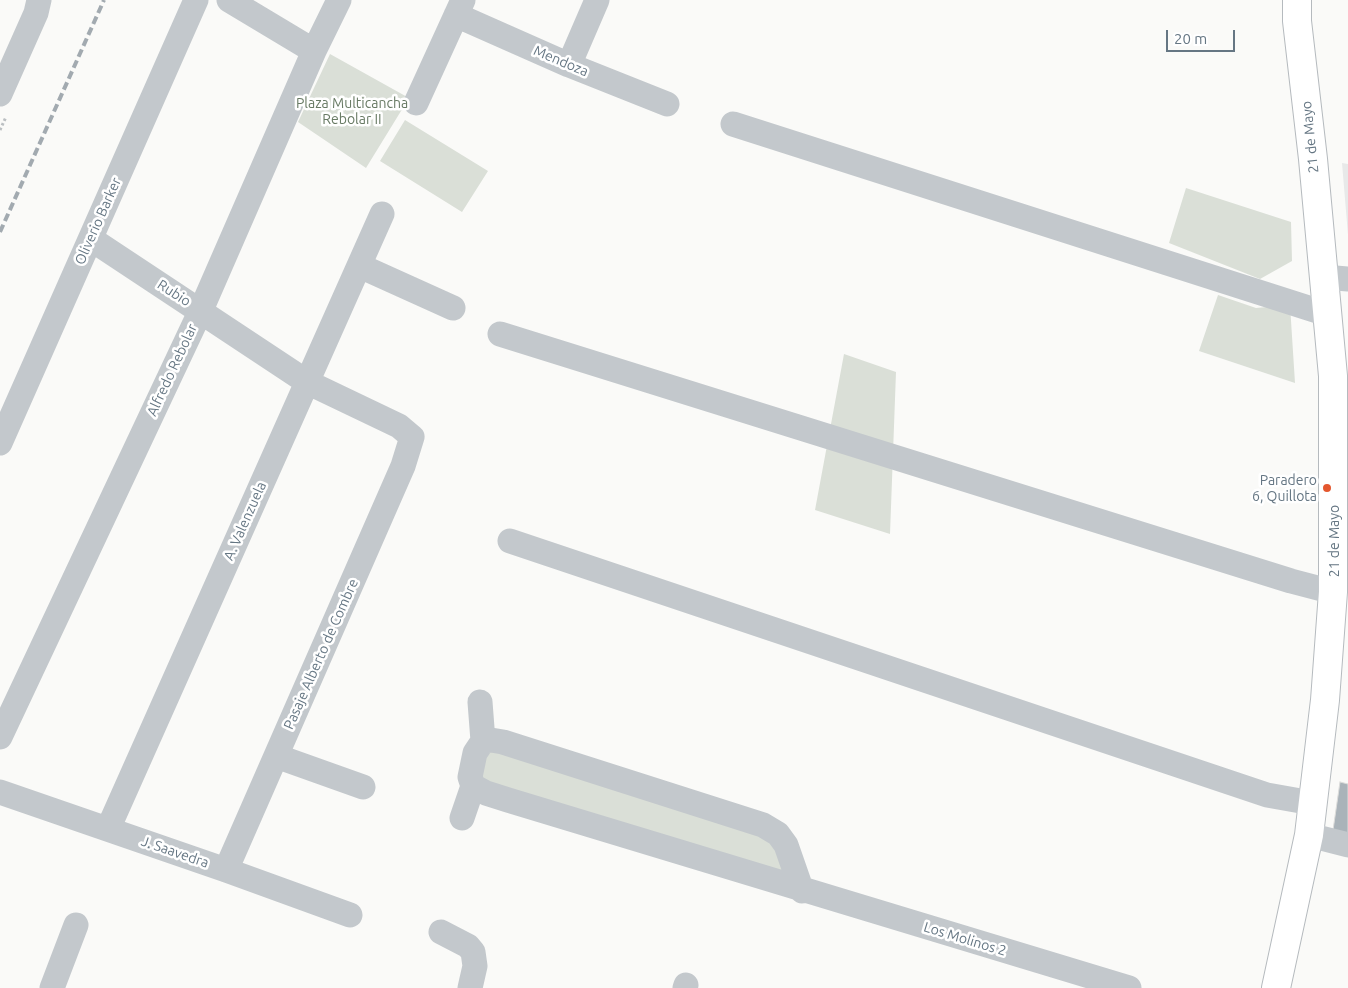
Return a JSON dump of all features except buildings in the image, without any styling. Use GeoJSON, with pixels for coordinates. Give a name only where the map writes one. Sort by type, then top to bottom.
{"type":"FeatureCollection","features":[{"type":"Feature","properties":{"kind":"main road","name":"21 de Mayo"},"geometry":{"type":"LineString","coordinates":[[1276,988],[1309,836],[1325,700],[1333,592],[1333,376],[1327,314],[1336,278],[1313,159],[1297,21],[1297,0]]}},
{"type":"Feature","properties":{"kind":"street"},"geometry":{"type":"LineString","coordinates":[[0,94],[40,0]]}},
{"type":"Feature","properties":{"kind":"street","name":"Oliverio Barker"},"geometry":{"type":"LineString","coordinates":[[0,443],[196,0]]}},
{"type":"Feature","properties":{"kind":"street"},"geometry":{"type":"LineString","coordinates":[[229,0],[314,51]]}},
{"type":"Feature","properties":{"kind":"street","name":"Alfredo Rebolar"},"geometry":{"type":"LineString","coordinates":[[0,737],[81,561],[201,310],[338,0]]}},
{"type":"Feature","properties":{"kind":"street"},"geometry":{"type":"LineString","coordinates":[[570,65],[598,0]]}},
{"type":"Feature","properties":{"kind":"street"},"geometry":{"type":"LineString","coordinates":[[416,103],[460,8]]}},
{"type":"Feature","properties":{"kind":"street","name":"Mendoza"},"geometry":{"type":"LineString","coordinates":[[460,8],[570,65],[667,104]]}},
{"type":"Feature","properties":{"kind":"street"},"geometry":{"type":"LineString","coordinates":[[733,124],[1327,314]]}},
{"type":"Feature","properties":{"kind":"street","name":"A. Valenzuela"},"geometry":{"type":"LineString","coordinates":[[108,829],[382,214]]}},
{"type":"Feature","properties":{"kind":"street","name":"Rubio"},"geometry":{"type":"LineString","coordinates":[[91,238],[307,382],[399,426],[412,437]]}},
{"type":"Feature","properties":{"kind":"street"},"geometry":{"type":"LineString","coordinates":[[360,266],[453,308]]}},
{"type":"Feature","properties":{"kind":"street"},"geometry":{"type":"LineString","coordinates":[[500,334],[1272,575],[1333,592]]}},
{"type":"Feature","properties":{"kind":"street","name":"Pasaje Alberto de Combre"},"geometry":{"type":"LineString","coordinates":[[226,870],[403,466],[412,437]]}},
{"type":"Feature","properties":{"kind":"street"},"geometry":{"type":"LineString","coordinates":[[510,541],[1267,795],[1312,803]]}},
{"type":"Feature","properties":{"kind":"street"},"geometry":{"type":"LineString","coordinates":[[462,818],[473,786],[470,777],[475,753],[483,741],[480,702]]}},
{"type":"Feature","properties":{"kind":"street"},"geometry":{"type":"LineString","coordinates":[[483,741],[503,742],[763,826],[778,834],[786,844],[802,891]]}},
{"type":"Feature","properties":{"kind":"street"},"geometry":{"type":"LineString","coordinates":[[276,756],[363,787]]}},
{"type":"Feature","properties":{"kind":"street","name":"Los Molinos 2"},"geometry":{"type":"LineString","coordinates":[[473,786],[508,800],[802,891],[1129,988]]}},
{"type":"Feature","properties":{"kind":"street","name":"J. Saavedra"},"geometry":{"type":"LineString","coordinates":[[0,792],[226,870],[350,916]]}},
{"type":"Feature","properties":{"kind":"street"},"geometry":{"type":"LineString","coordinates":[[1309,836],[1348,845]]}},
{"type":"Feature","properties":{"kind":"street"},"geometry":{"type":"LineString","coordinates":[[52,988],[76,925]]}},
{"type":"Feature","properties":{"kind":"street"},"geometry":{"type":"LineString","coordinates":[[441,932],[468,946],[473,952],[475,966],[470,988]]}},
{"type":"Feature","properties":{"kind":"shaded area"},"geometry":{"type":"Polygon","coordinates":[[[1342,163],[1348,164],[1348,235],[1342,163]]]}},
{"type":"Feature","properties":{"kind":"green space","name":"Plaza Multicancha Rebolar II"},"geometry":{"type":"Polygon","coordinates":[[[330,54],[409,98],[366,168],[298,122],[330,54]]]}},
{"type":"Feature","properties":{"kind":"green space"},"geometry":{"type":"Polygon","coordinates":[[[405,120],[488,171],[462,212],[380,161],[405,120]]]}},
{"type":"Feature","properties":{"kind":"green space"},"geometry":{"type":"Polygon","coordinates":[[[1186,188],[1291,222],[1292,261],[1260,279],[1169,243],[1186,188]]]}},
{"type":"Feature","properties":{"kind":"green space"},"geometry":{"type":"Polygon","coordinates":[[[1218,295],[1256,308],[1290,305],[1295,383],[1199,351],[1218,295]]]}},
{"type":"Feature","properties":{"kind":"green space"},"geometry":{"type":"Polygon","coordinates":[[[844,354],[896,372],[890,534],[815,510],[844,354]]]}},
{"type":"Feature","properties":{"kind":"green space"},"geometry":{"type":"Polygon","coordinates":[[[495,750],[766,836],[777,843],[786,876],[484,785],[479,776],[485,752],[495,750]]]}},
{"type":"Feature","properties":{"kind":"railway"},"geometry":{"type":"LineString","coordinates":[[0,232],[104,0]]}},
{"type":"Feature","properties":{"kind":"place","name":"Paradero 6, Quillota"},"geometry":{"type":"Point","coordinates":[1327,488]}}]}
